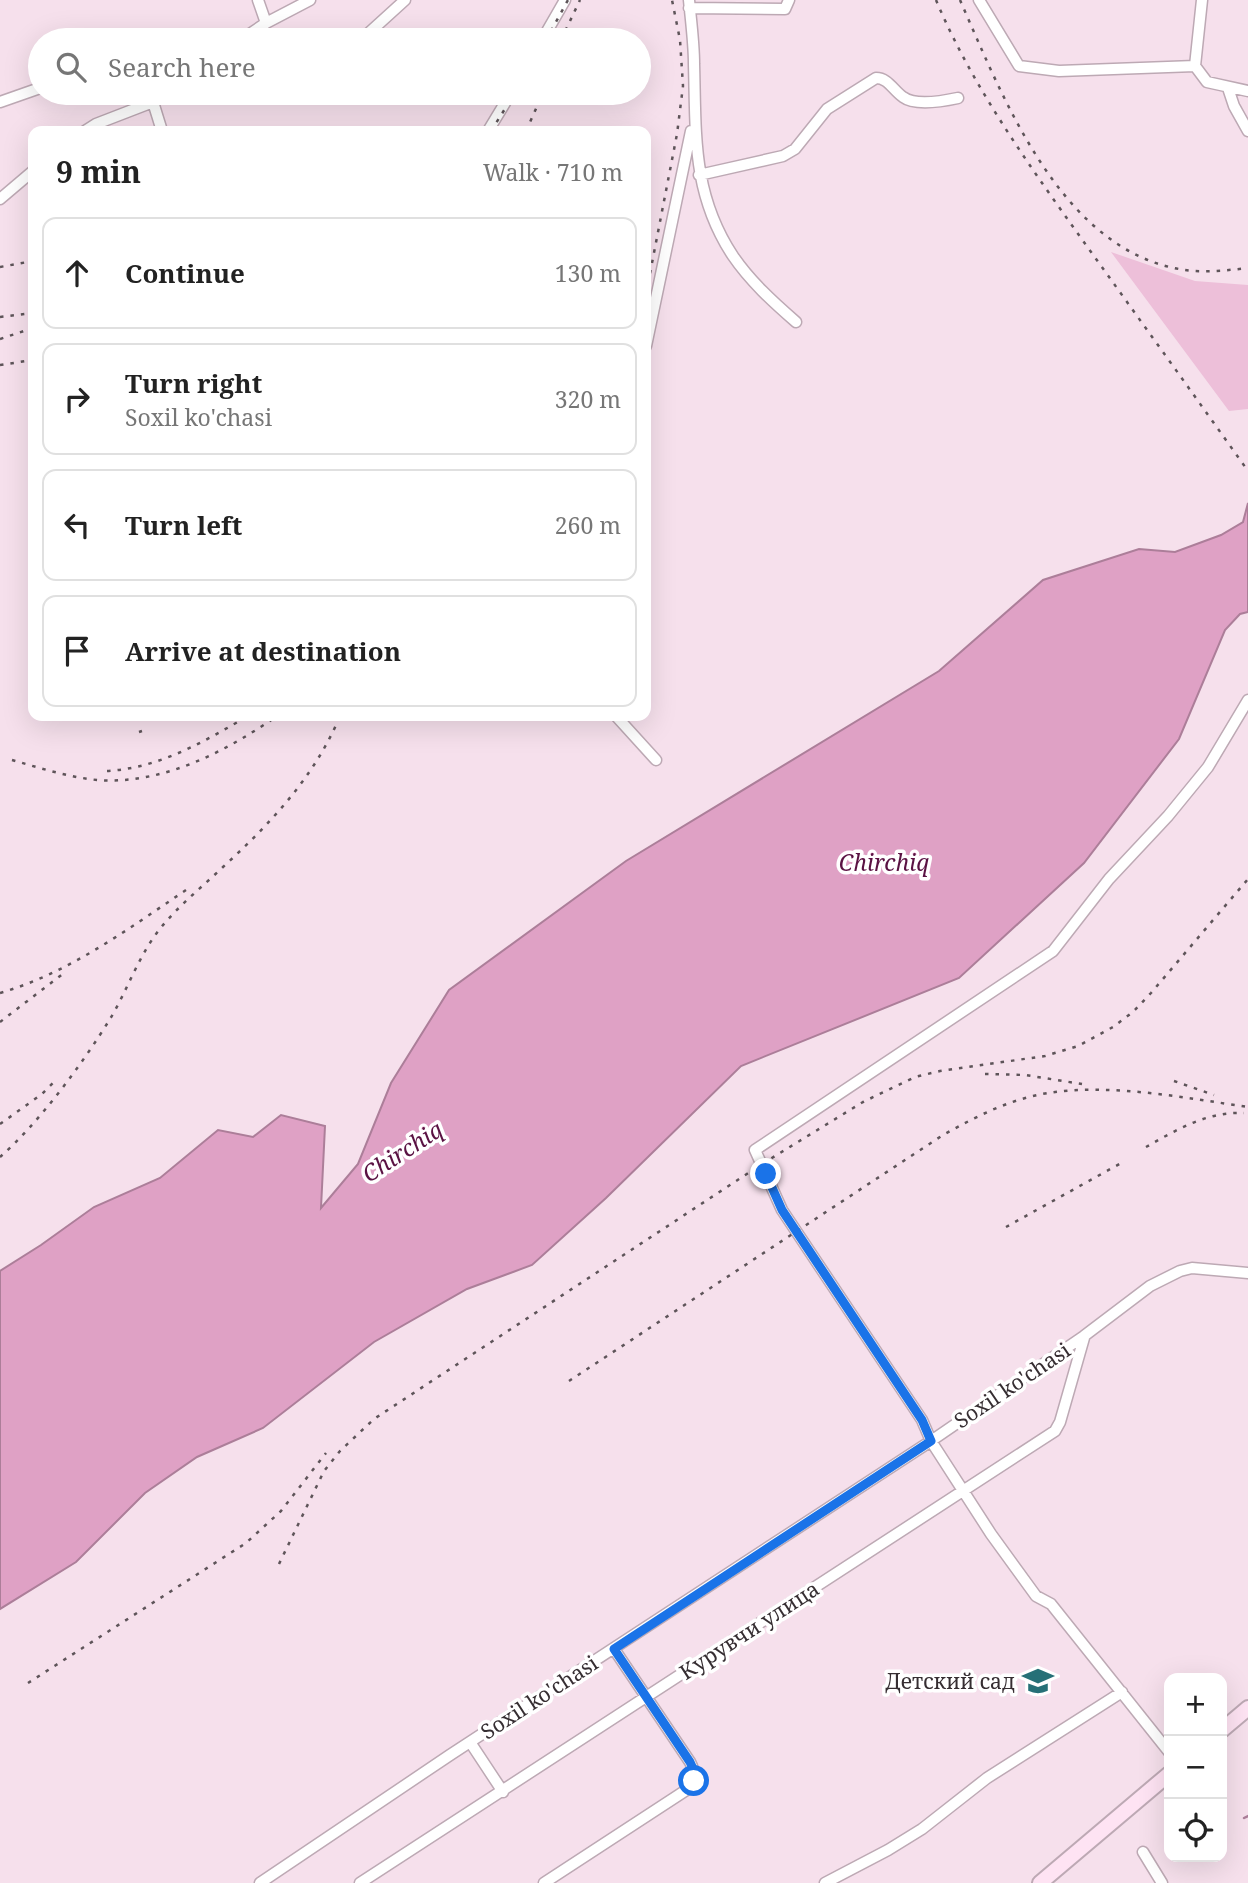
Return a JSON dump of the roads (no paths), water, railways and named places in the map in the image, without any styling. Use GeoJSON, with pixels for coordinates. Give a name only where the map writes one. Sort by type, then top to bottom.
{"type":"FeatureCollection","features":[{"type":"Feature","properties":{"kind":"street"},"geometry":{"type":"LineString","coordinates":[[258,0],[266,23]]}},
{"type":"Feature","properties":{"kind":"street"},"geometry":{"type":"LineString","coordinates":[[259,28],[310,0]]}},
{"type":"Feature","properties":{"kind":"street"},"geometry":{"type":"LineString","coordinates":[[374,28],[405,0]]}},
{"type":"Feature","properties":{"kind":"street"},"geometry":{"type":"LineString","coordinates":[[549,28],[565,0]]}},
{"type":"Feature","properties":{"kind":"street"},"geometry":{"type":"LineString","coordinates":[[789,0],[785,9],[689,4],[699,175],[713,218],[733,255],[762,291],[796,322]]}},
{"type":"Feature","properties":{"kind":"street"},"geometry":{"type":"LineString","coordinates":[[979,0],[1019,66],[1069,71],[1195,66]]}},
{"type":"Feature","properties":{"kind":"street"},"geometry":{"type":"LineString","coordinates":[[1202,0],[1195,66],[1207,82],[1248,91]]}},
{"type":"Feature","properties":{"kind":"street"},"geometry":{"type":"LineString","coordinates":[[699,175],[783,156],[795,149],[827,109],[876,78],[882,78],[904,98],[912,101],[958,98]]}},
{"type":"Feature","properties":{"kind":"street"},"geometry":{"type":"LineString","coordinates":[[1228,88],[1234,106],[1248,131]]}},
{"type":"Feature","properties":{"kind":"street"},"geometry":{"type":"LineString","coordinates":[[0,102],[28,92]]}},
{"type":"Feature","properties":{"kind":"street"},"geometry":{"type":"LineString","coordinates":[[93,126],[145,105]]}},
{"type":"Feature","properties":{"kind":"street"},"geometry":{"type":"LineString","coordinates":[[154,105],[160,126]]}},
{"type":"Feature","properties":{"kind":"street"},"geometry":{"type":"LineString","coordinates":[[491,126],[504,105]]}},
{"type":"Feature","properties":{"kind":"street"},"geometry":{"type":"LineString","coordinates":[[651,322],[694,116]]}},
{"type":"Feature","properties":{"kind":"street"},"geometry":{"type":"LineString","coordinates":[[0,199],[28,175]]}},
{"type":"Feature","properties":{"kind":"street"},"geometry":{"type":"LineString","coordinates":[[1164,1746],[1051,1604],[1036,1596],[991,1534],[931,1441],[922,1420],[782,1210],[755,1150],[1053,951],[1109,879],[1168,816],[1208,767],[1248,700]]}},
{"type":"Feature","properties":{"kind":"street"},"geometry":{"type":"LineString","coordinates":[[621,721],[656,760]]}},
{"type":"Feature","properties":{"kind":"street","name":"Soxil ko'chasi"},"geometry":{"type":"LineString","coordinates":[[260,1883],[470,1742],[931,1441],[1084,1336],[1150,1286],[1180,1271],[1205,1268],[1248,1273]]}},
{"type":"Feature","properties":{"kind":"street","name":"Курувчи улица"},"geometry":{"type":"LineString","coordinates":[[360,1883],[1055,1431],[1060,1422],[1084,1336]]}},
{"type":"Feature","properties":{"kind":"street"},"geometry":{"type":"LineString","coordinates":[[544,1883],[691,1787],[694,1781],[695,1773],[690,1762],[614,1649]]}},
{"type":"Feature","properties":{"kind":"street"},"geometry":{"type":"LineString","coordinates":[[825,1883],[922,1829],[987,1778],[1122,1692]]}},
{"type":"Feature","properties":{"kind":"street"},"geometry":{"type":"LineString","coordinates":[[1227,1726],[1248,1708]]}},
{"type":"Feature","properties":{"kind":"street"},"geometry":{"type":"LineString","coordinates":[[470,1742],[503,1792]]}},
{"type":"Feature","properties":{"kind":"street"},"geometry":{"type":"LineString","coordinates":[[1040,1883],[1164,1778]]}},
{"type":"Feature","properties":{"kind":"street"},"geometry":{"type":"LineString","coordinates":[[1143,1852],[1162,1883]]}},
{"type":"Feature","properties":{"kind":"water","name":"Chirchiq"},"geometry":{"type":"Polygon","coordinates":[[[1248,503],[1248,612],[1240,614],[1225,630],[1179,739],[1084,863],[959,978],[741,1066],[606,1198],[532,1265],[467,1289],[374,1342],[263,1428],[197,1457],[145,1493],[76,1562],[0,1609],[0,1271],[94,1207],[160,1178],[218,1130],[253,1137],[281,1115],[325,1126],[321,1208],[358,1164],[391,1083],[449,990],[626,861],[939,671],[1043,580],[1139,549],[1175,552],[1221,535],[1243,522],[1248,503]]]}},
{"type":"Feature","properties":{"kind":"waterway"},"geometry":{"type":"LineString","coordinates":[[1244,1818],[1248,1816]]}},
{"type":"Feature","properties":{"kind":"railway"},"geometry":{"type":"LineString","coordinates":[[553,28],[568,0]]}},
{"type":"Feature","properties":{"kind":"railway"},"geometry":{"type":"LineString","coordinates":[[567,28],[580,0]]}},
{"type":"Feature","properties":{"kind":"railway"},"geometry":{"type":"LineString","coordinates":[[651,268],[677,134],[683,86],[680,40],[672,0]]}},
{"type":"Feature","properties":{"kind":"railway"},"geometry":{"type":"LineString","coordinates":[[936,0],[967,65],[1024,157],[1248,471]]}},
{"type":"Feature","properties":{"kind":"railway"},"geometry":{"type":"LineString","coordinates":[[960,0],[997,84],[1020,128],[1046,170],[1075,207],[1109,238],[1149,260],[1194,271],[1248,268]]}},
{"type":"Feature","properties":{"kind":"railway"},"geometry":{"type":"LineString","coordinates":[[494,126],[507,105]]}},
{"type":"Feature","properties":{"kind":"railway"},"geometry":{"type":"LineString","coordinates":[[528,126],[538,105]]}},
{"type":"Feature","properties":{"kind":"railway"},"geometry":{"type":"LineString","coordinates":[[0,267],[28,262]]}},
{"type":"Feature","properties":{"kind":"railway"},"geometry":{"type":"LineString","coordinates":[[0,317],[28,314]]}},
{"type":"Feature","properties":{"kind":"railway"},"geometry":{"type":"LineString","coordinates":[[0,339],[28,330]]}},
{"type":"Feature","properties":{"kind":"railway"},"geometry":{"type":"LineString","coordinates":[[0,365],[28,361]]}},
{"type":"Feature","properties":{"kind":"railway"},"geometry":{"type":"LineString","coordinates":[[107,771],[163,759],[198,744],[239,721]]}},
{"type":"Feature","properties":{"kind":"railway"},"geometry":{"type":"LineString","coordinates":[[12,760],[86,779],[121,780],[145,777],[192,763],[236,742],[269,721]]}},
{"type":"Feature","properties":{"kind":"railway"},"geometry":{"type":"LineString","coordinates":[[0,1157],[44,1110],[87,1054],[110,1019],[145,951],[159,930],[275,816],[305,779],[338,721]]}},
{"type":"Feature","properties":{"kind":"railway"},"geometry":{"type":"LineString","coordinates":[[279,1564],[324,1471],[340,1451],[374,1419],[762,1164],[863,1102],[915,1077],[1045,1056],[1078,1046],[1113,1027],[1133,1012],[1151,993],[1248,879]]}},
{"type":"Feature","properties":{"kind":"railway"},"geometry":{"type":"LineString","coordinates":[[0,993],[74,962],[186,890]]}},
{"type":"Feature","properties":{"kind":"railway"},"geometry":{"type":"LineString","coordinates":[[0,1022],[64,973]]}},
{"type":"Feature","properties":{"kind":"railway"},"geometry":{"type":"LineString","coordinates":[[985,1074],[1025,1075],[1082,1084]]}},
{"type":"Feature","properties":{"kind":"railway"},"geometry":{"type":"LineString","coordinates":[[0,1124],[42,1094],[57,1079]]}},
{"type":"Feature","properties":{"kind":"railway"},"geometry":{"type":"LineString","coordinates":[[1174,1081],[1214,1095]]}},
{"type":"Feature","properties":{"kind":"railway"},"geometry":{"type":"LineString","coordinates":[[569,1381],[943,1135],[994,1109],[1020,1099],[1072,1090],[1148,1093],[1248,1107]]}},
{"type":"Feature","properties":{"kind":"railway"},"geometry":{"type":"LineString","coordinates":[[1146,1147],[1205,1118],[1244,1113]]}},
{"type":"Feature","properties":{"kind":"railway"},"geometry":{"type":"LineString","coordinates":[[1006,1227],[1123,1162]]}},
{"type":"Feature","properties":{"kind":"railway"},"geometry":{"type":"LineString","coordinates":[[28,1683],[246,1543],[281,1511],[326,1453]]}},
{"type":"Feature","properties":{"kind":"place","name":"Детский сад"},"geometry":{"type":"Point","coordinates":[1038,1681]}}]}
